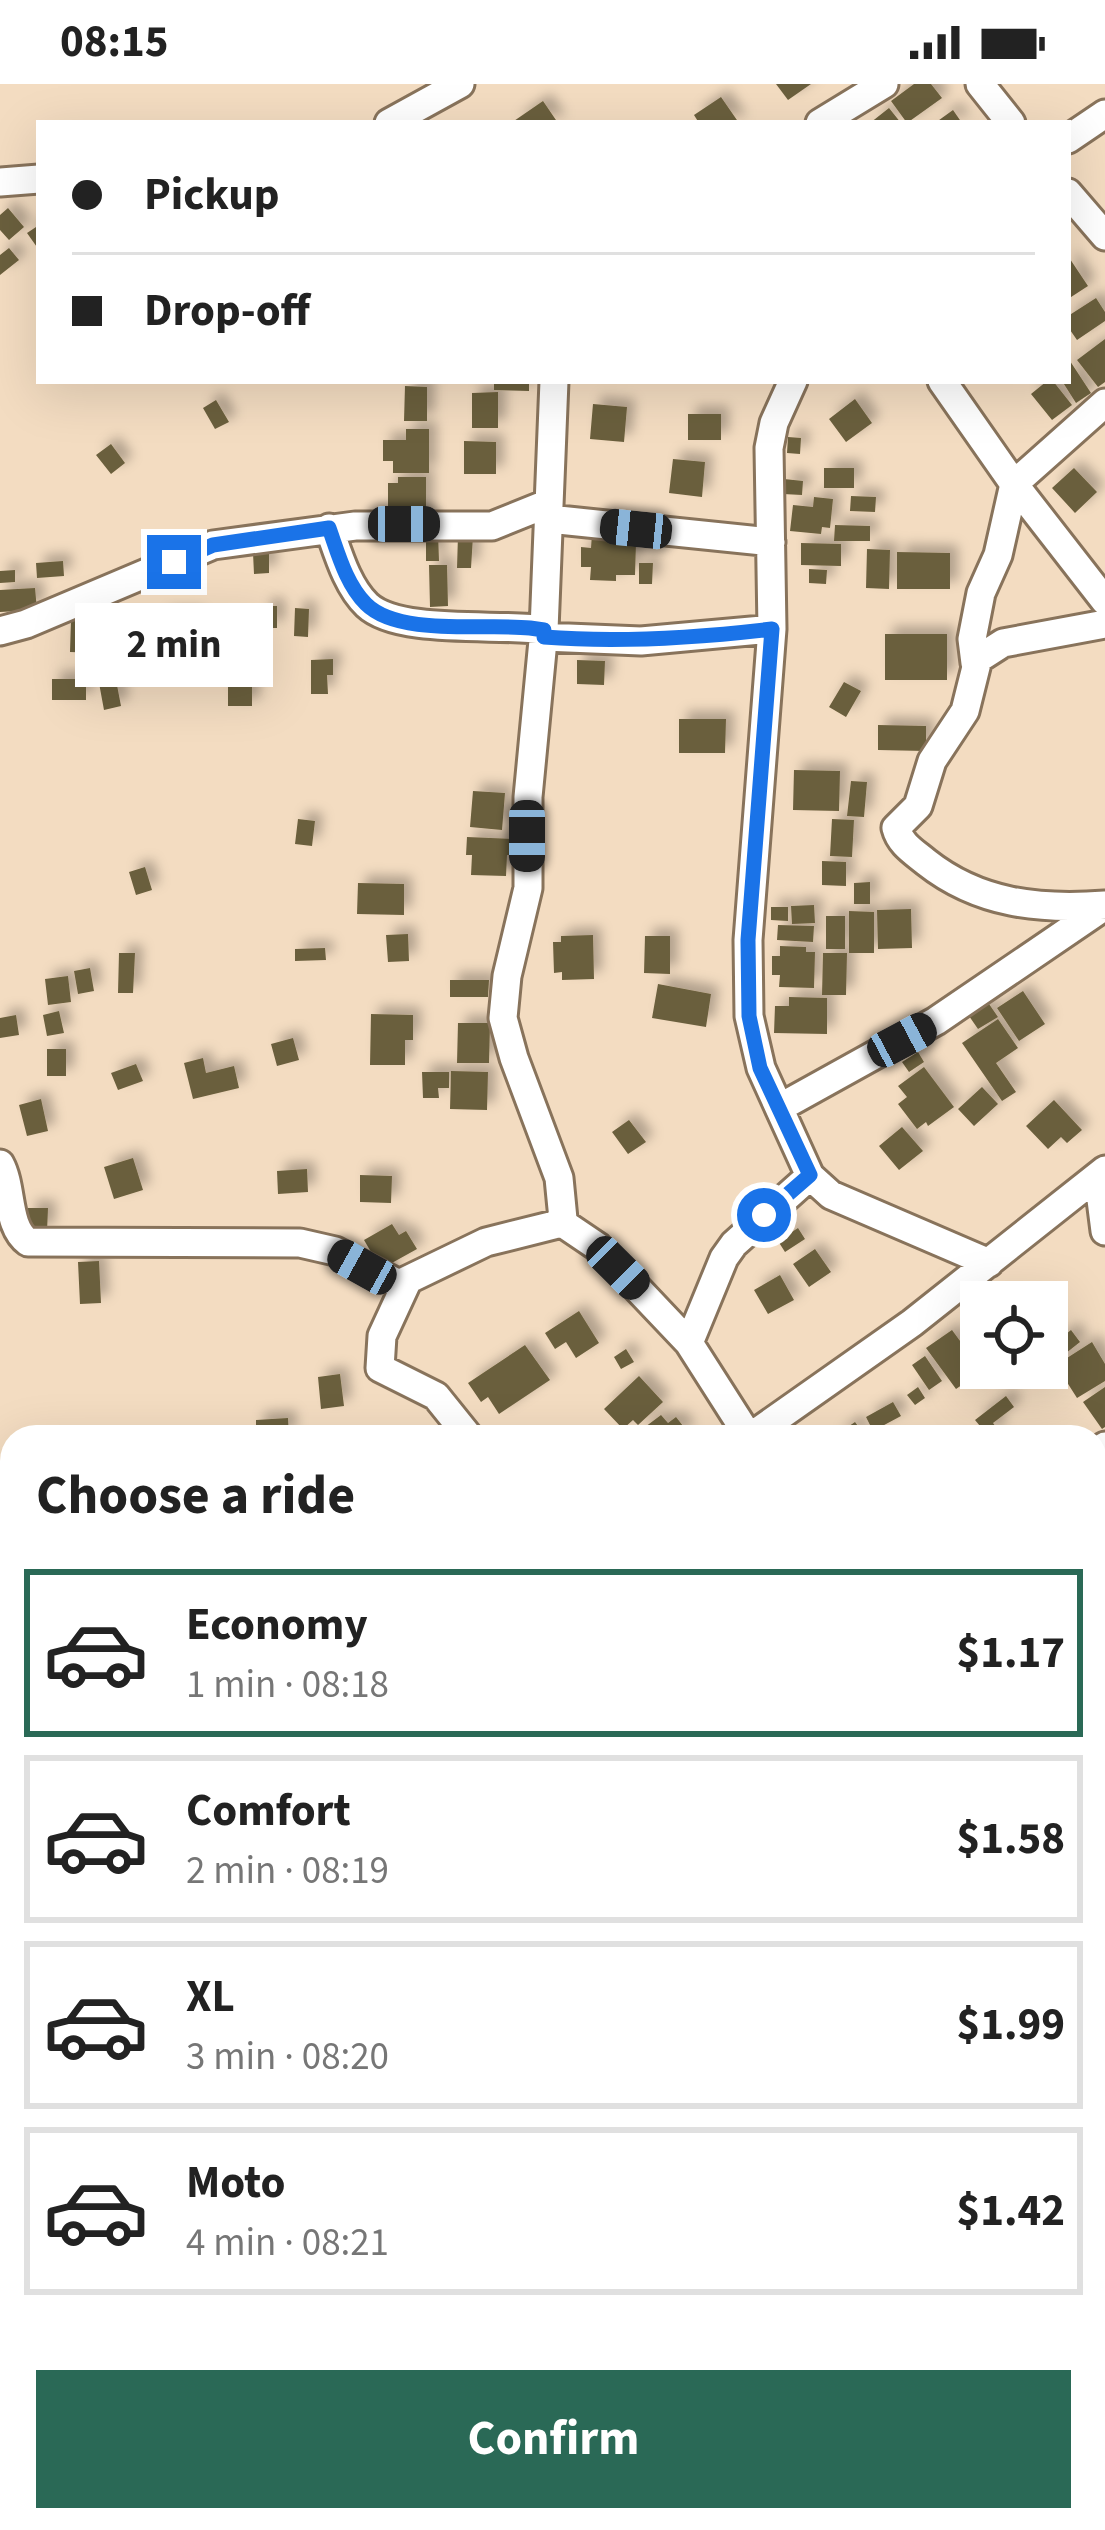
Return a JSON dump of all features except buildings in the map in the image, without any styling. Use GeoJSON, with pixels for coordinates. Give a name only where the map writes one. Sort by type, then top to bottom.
{"type":"FeatureCollection","features":[{"type":"Feature","properties":{"kind":"street"},"geometry":{"type":"LineString","coordinates":[[394,120],[460,84]]}},
{"type":"Feature","properties":{"kind":"street"},"geometry":{"type":"LineString","coordinates":[[825,120],[884,84]]}},
{"type":"Feature","properties":{"kind":"street"},"geometry":{"type":"LineString","coordinates":[[980,84],[1009,120]]}},
{"type":"Feature","properties":{"kind":"street"},"geometry":{"type":"LineString","coordinates":[[1071,137],[1105,114]]}},
{"type":"Feature","properties":{"kind":"street"},"geometry":{"type":"LineString","coordinates":[[0,182],[36,178]]}},
{"type":"Feature","properties":{"kind":"street"},"geometry":{"type":"LineString","coordinates":[[1071,196],[1105,236]]}},
{"type":"Feature","properties":{"kind":"street"},"geometry":{"type":"LineString","coordinates":[[554,384],[544,633],[528,797],[528,888],[507,976],[503,1018],[560,1178],[565,1209],[561,1222]]}},
{"type":"Feature","properties":{"kind":"street"},"geometry":{"type":"LineString","coordinates":[[792,384],[774,423],[769,448],[772,629],[747,975],[755,1050],[810,1175],[831,1195],[989,1264]]}},
{"type":"Feature","properties":{"kind":"street"},"geometry":{"type":"LineString","coordinates":[[944,384],[1105,601]]}},
{"type":"Feature","properties":{"kind":"street"},"geometry":{"type":"LineString","coordinates":[[1105,403],[1014,484],[998,555],[981,593],[967,706],[932,760],[918,806],[896,826],[898,838],[962,886],[1011,903],[1105,906]]}},
{"type":"Feature","properties":{"kind":"street"},"geometry":{"type":"LineString","coordinates":[[0,632],[213,545],[329,528],[493,526],[549,511],[772,542]]}},
{"type":"Feature","properties":{"kind":"street"},"geometry":{"type":"LineString","coordinates":[[329,528],[352,584],[378,613],[442,626],[514,626],[641,641],[772,629]]}},
{"type":"Feature","properties":{"kind":"street"},"geometry":{"type":"LineString","coordinates":[[514,626],[546,594]]}},
{"type":"Feature","properties":{"kind":"street"},"geometry":{"type":"LineString","coordinates":[[975,663],[1003,643],[1105,624]]}},
{"type":"Feature","properties":{"kind":"street"},"geometry":{"type":"LineString","coordinates":[[779,1108],[936,1021],[1105,906]]}},
{"type":"Feature","properties":{"kind":"street"},"geometry":{"type":"LineString","coordinates":[[0,1164],[16,1227],[28,1242],[299,1243],[335,1252],[390,1282],[406,1284],[485,1242],[561,1222],[598,1247],[689,1343],[741,1425]]}},
{"type":"Feature","properties":{"kind":"street"},"geometry":{"type":"LineString","coordinates":[[1101,1173],[1105,1231]]}},
{"type":"Feature","properties":{"kind":"street"},"geometry":{"type":"LineString","coordinates":[[766,1425],[989,1264],[1101,1173]]}},
{"type":"Feature","properties":{"kind":"street"},"geometry":{"type":"LineString","coordinates":[[689,1343],[734,1244],[810,1175]]}},
{"type":"Feature","properties":{"kind":"street"},"geometry":{"type":"LineString","coordinates":[[406,1284],[382,1336],[380,1368],[436,1396],[459,1425]]}},
{"type":"Feature","properties":{"kind":"route"},"geometry":{"type":"LineString","coordinates":[[174,562],[213,545],[329,528],[361,599],[388,617],[442,626],[514,626],[544,630],[544,637],[586,640],[641,641],[772,629],[748,940],[749,1016],[760,1068],[810,1175],[764,1215]]}}]}
